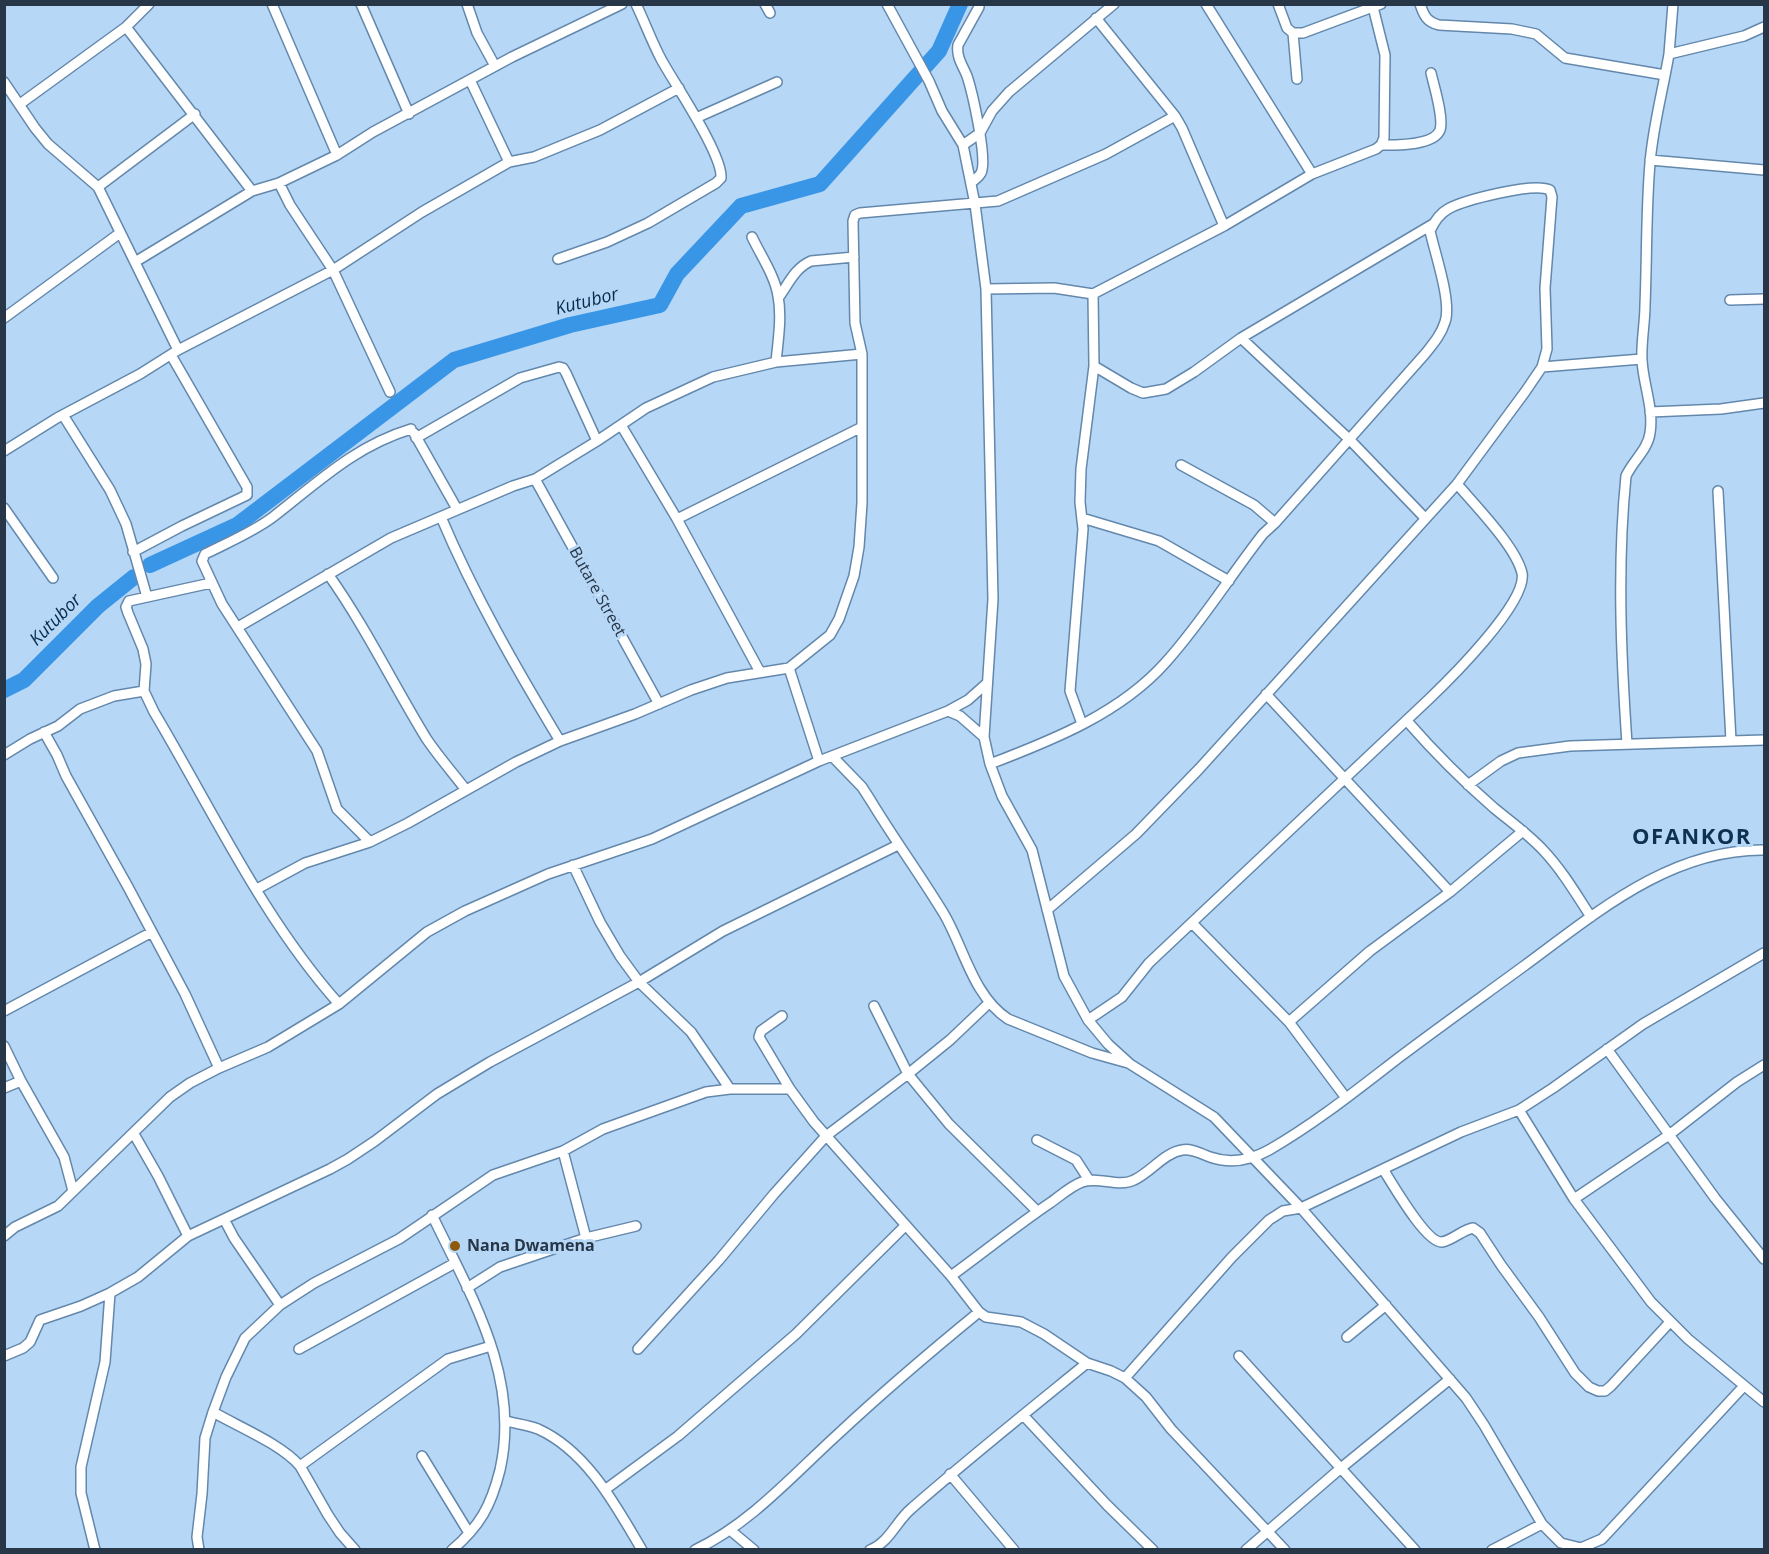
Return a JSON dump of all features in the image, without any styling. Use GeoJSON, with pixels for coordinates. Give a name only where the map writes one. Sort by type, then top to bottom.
{"type":"FeatureCollection","features":[{"type":"Feature","properties":{"kind":"street"},"geometry":{"type":"LineString","coordinates":[[20,104],[126,27],[149,4]]}},
{"type":"Feature","properties":{"kind":"street"},"geometry":{"type":"LineString","coordinates":[[272,4],[338,155]]}},
{"type":"Feature","properties":{"kind":"street"},"geometry":{"type":"LineString","coordinates":[[361,4],[410,114]]}},
{"type":"Feature","properties":{"kind":"street"},"geometry":{"type":"LineString","coordinates":[[466,4],[477,33],[495,66]]}},
{"type":"Feature","properties":{"kind":"street"},"geometry":{"type":"LineString","coordinates":[[135,262],[252,191],[279,183],[338,155],[373,132],[495,66],[622,4]]}},
{"type":"Feature","properties":{"kind":"street"},"geometry":{"type":"LineString","coordinates":[[558,259],[607,242],[648,223],[721,178],[722,171],[696,118],[661,58],[636,4]]}},
{"type":"Feature","properties":{"kind":"street"},"geometry":{"type":"LineString","coordinates":[[887,4],[929,81],[942,111],[963,145],[971,183],[986,289],[993,599],[984,737],[990,764],[1002,796],[1032,850],[1064,976],[1088,1020],[1108,1044],[1130,1064],[1214,1117],[1254,1157],[1466,1398],[1542,1524],[1561,1542],[1581,1548],[1602,1539],[1743,1387]]}},
{"type":"Feature","properties":{"kind":"street"},"geometry":{"type":"LineString","coordinates":[[963,145],[980,133],[992,111],[1009,92],[1114,4]]}},
{"type":"Feature","properties":{"kind":"street"},"geometry":{"type":"LineString","coordinates":[[1206,4],[1312,174]]}},
{"type":"Feature","properties":{"kind":"street"},"geometry":{"type":"LineString","coordinates":[[986,289],[1054,288],[1093,294],[1224,226],[1312,174],[1381,145],[1384,138],[1385,55],[1377,6],[1353,9],[1303,33],[1293,33],[1287,28],[1278,4]]}},
{"type":"Feature","properties":{"kind":"street"},"geometry":{"type":"LineString","coordinates":[[1420,4],[1425,17],[1439,26],[1512,29],[1536,34],[1565,58],[1665,75]]}},
{"type":"Feature","properties":{"kind":"street"},"geometry":{"type":"LineString","coordinates":[[1626,744],[1620,561],[1624,496],[1626,477],[1631,465],[1646,447],[1650,433],[1650,412],[1642,359],[1646,304],[1646,228],[1650,160],[1669,54],[1673,4]]}},
{"type":"Feature","properties":{"kind":"street"},"geometry":{"type":"LineString","coordinates":[[971,183],[981,172],[983,165],[980,133],[967,78],[957,52],[958,45],[979,7]]}},
{"type":"Feature","properties":{"kind":"street"},"geometry":{"type":"LineString","coordinates":[[1096,18],[1175,116],[1189,142],[1224,226]]}},
{"type":"Feature","properties":{"kind":"street"},"geometry":{"type":"LineString","coordinates":[[126,27],[252,191]]}},
{"type":"Feature","properties":{"kind":"street"},"geometry":{"type":"LineString","coordinates":[[1669,54],[1744,36],[1764,27]]}},
{"type":"Feature","properties":{"kind":"street"},"geometry":{"type":"LineString","coordinates":[[1293,33],[1297,79]]}},
{"type":"Feature","properties":{"kind":"street"},"geometry":{"type":"LineString","coordinates":[[1381,145],[1416,143],[1437,135],[1440,129],[1431,73]]}},
{"type":"Feature","properties":{"kind":"street"},"geometry":{"type":"LineString","coordinates":[[470,80],[509,162]]}},
{"type":"Feature","properties":{"kind":"street"},"geometry":{"type":"LineString","coordinates":[[4,82],[48,144],[98,187],[135,262],[174,352],[248,487],[247,495],[134,552]]}},
{"type":"Feature","properties":{"kind":"street"},"geometry":{"type":"LineString","coordinates":[[696,118],[777,82]]}},
{"type":"Feature","properties":{"kind":"street"},"geometry":{"type":"LineString","coordinates":[[4,451],[174,352],[333,270],[422,212],[509,162],[534,157],[600,130],[679,88]]}},
{"type":"Feature","properties":{"kind":"street"},"geometry":{"type":"LineString","coordinates":[[98,187],[195,114]]}},
{"type":"Feature","properties":{"kind":"street"},"geometry":{"type":"LineString","coordinates":[[257,889],[305,863],[370,842],[560,741],[727,678],[789,668],[830,635],[839,619],[854,576],[859,547],[862,503],[862,354],[855,323],[853,221],[855,215],[998,201],[1106,154],[1175,116]]}},
{"type":"Feature","properties":{"kind":"street"},"geometry":{"type":"LineString","coordinates":[[1650,160],[1764,170]]}},
{"type":"Feature","properties":{"kind":"street"},"geometry":{"type":"LineString","coordinates":[[279,183],[290,205],[333,270],[390,392]]}},
{"type":"Feature","properties":{"kind":"street"},"geometry":{"type":"LineString","coordinates":[[990,764],[1045,743],[1082,724],[1124,699],[1158,670],[1198,622],[1263,534],[1425,354],[1439,335],[1446,320],[1447,303],[1430,231],[1446,210],[1476,199],[1521,189],[1544,187],[1550,190],[1552,197],[1545,288],[1547,349],[1542,367],[1457,484],[1199,769],[1136,834],[1047,910]]}},
{"type":"Feature","properties":{"kind":"street"},"geometry":{"type":"LineString","coordinates":[[1094,366],[1143,393],[1155,392],[1175,384],[1241,338],[1434,223]]}},
{"type":"Feature","properties":{"kind":"street"},"geometry":{"type":"LineString","coordinates":[[5,316],[120,233]]}},
{"type":"Feature","properties":{"kind":"street"},"geometry":{"type":"LineString","coordinates":[[752,237],[772,277],[778,297],[779,324],[776,362]]}},
{"type":"Feature","properties":{"kind":"street"},"geometry":{"type":"LineString","coordinates":[[778,297],[793,274],[804,264],[811,261],[854,257]]}},
{"type":"Feature","properties":{"kind":"street"},"geometry":{"type":"LineString","coordinates":[[1082,724],[1070,691],[1083,529],[1081,469],[1094,366],[1093,294]]}},
{"type":"Feature","properties":{"kind":"street"},"geometry":{"type":"LineString","coordinates":[[1730,300],[1764,300]]}},
{"type":"Feature","properties":{"kind":"street"},"geometry":{"type":"LineString","coordinates":[[1241,338],[1350,440],[1425,518]]}},
{"type":"Feature","properties":{"kind":"street"},"geometry":{"type":"LineString","coordinates":[[238,627],[391,538],[513,486],[535,479],[646,408],[713,377],[776,362],[862,354]]}},
{"type":"Feature","properties":{"kind":"street"},"geometry":{"type":"LineString","coordinates":[[1542,367],[1642,359]]}},
{"type":"Feature","properties":{"kind":"street"},"geometry":{"type":"LineString","coordinates":[[370,842],[337,809],[317,751],[257,661],[211,583],[202,561],[205,554],[271,518],[312,484],[370,445],[412,430],[520,378],[559,367],[563,368],[597,441]]}},
{"type":"Feature","properties":{"kind":"street"},"geometry":{"type":"LineString","coordinates":[[1650,412],[1721,409],[1764,403]]}},
{"type":"Feature","properties":{"kind":"street"},"geometry":{"type":"LineString","coordinates":[[63,415],[110,490],[126,524],[147,597]]}},
{"type":"Feature","properties":{"kind":"street"},"geometry":{"type":"LineString","coordinates":[[621,425],[677,519],[760,672]]}},
{"type":"Feature","properties":{"kind":"street"},"geometry":{"type":"LineString","coordinates":[[677,519],[862,427]]}},
{"type":"Feature","properties":{"kind":"street"},"geometry":{"type":"LineString","coordinates":[[412,430],[457,509]]}},
{"type":"Feature","properties":{"kind":"street"},"geometry":{"type":"LineString","coordinates":[[1181,465],[1254,505],[1275,523]]}},
{"type":"Feature","properties":{"kind":"street","name":"Butare Street"},"geometry":{"type":"LineString","coordinates":[[535,479],[659,704]]}},
{"type":"Feature","properties":{"kind":"street"},"geometry":{"type":"LineString","coordinates":[[1088,1020],[1122,997],[1149,963],[1407,721],[1482,645],[1522,586],[1522,573],[1514,554],[1457,484]]}},
{"type":"Feature","properties":{"kind":"street"},"geometry":{"type":"LineString","coordinates":[[1718,491],[1731,741]]}},
{"type":"Feature","properties":{"kind":"street"},"geometry":{"type":"LineString","coordinates":[[4,508],[53,578]]}},
{"type":"Feature","properties":{"kind":"street"},"geometry":{"type":"LineString","coordinates":[[441,517],[463,568],[495,631],[560,741]]}},
{"type":"Feature","properties":{"kind":"street"},"geometry":{"type":"LineString","coordinates":[[1082,518],[1159,541],[1229,581]]}},
{"type":"Feature","properties":{"kind":"street"},"geometry":{"type":"LineString","coordinates":[[328,574],[346,600],[428,741],[466,790]]}},
{"type":"Feature","properties":{"kind":"street"},"geometry":{"type":"LineString","coordinates":[[211,583],[129,601],[126,607],[146,664],[144,691],[257,889],[308,968],[339,1004]]}},
{"type":"Feature","properties":{"kind":"street"},"geometry":{"type":"LineString","coordinates":[[789,668],[819,761]]}},
{"type":"Feature","properties":{"kind":"street"},"geometry":{"type":"LineString","coordinates":[[4,1236],[15,1227],[58,1206],[170,1097],[190,1083],[219,1068],[268,1047],[339,1004],[427,932],[511,889],[573,865],[652,839],[819,761],[948,711],[968,700],[986,684]]}},
{"type":"Feature","properties":{"kind":"street"},"geometry":{"type":"LineString","coordinates":[[4,755],[58,726],[80,709],[102,699],[144,691]]}},
{"type":"Feature","properties":{"kind":"street"},"geometry":{"type":"LineString","coordinates":[[1266,694],[1450,892]]}},
{"type":"Feature","properties":{"kind":"street"},"geometry":{"type":"LineString","coordinates":[[948,711],[960,716],[984,737]]}},
{"type":"Feature","properties":{"kind":"street"},"geometry":{"type":"LineString","coordinates":[[1407,721],[1438,757],[1545,851],[1567,878],[1591,917]]}},
{"type":"Feature","properties":{"kind":"street"},"geometry":{"type":"LineString","coordinates":[[44,732],[185,994],[219,1068]]}},
{"type":"Feature","properties":{"kind":"street"},"geometry":{"type":"LineString","coordinates":[[1468,785],[1501,760],[1518,753],[1570,746],[1764,740]]}},
{"type":"Feature","properties":{"kind":"street"},"geometry":{"type":"LineString","coordinates":[[832,756],[862,787],[945,916],[989,1003],[996,1011],[1008,1019],[1092,1053],[1130,1064]]}},
{"type":"Feature","properties":{"kind":"street"},"geometry":{"type":"LineString","coordinates":[[1288,1022],[1370,951],[1450,892],[1523,831]]}},
{"type":"Feature","properties":{"kind":"street"},"geometry":{"type":"LineString","coordinates":[[4,1356],[23,1348],[30,1342],[40,1320],[110,1293],[138,1277],[188,1236],[339,1164],[375,1141],[437,1094],[639,982],[723,931],[898,845]]}},
{"type":"Feature","properties":{"kind":"street"},"geometry":{"type":"LineString","coordinates":[[951,1276],[1037,1211],[1080,1183],[1089,1180],[1122,1183],[1133,1180],[1181,1150],[1190,1150],[1213,1158],[1234,1161],[1254,1157],[1307,1127],[1623,895],[1671,870],[1707,858],[1749,850],[1764,850]]}},
{"type":"Feature","properties":{"kind":"street"},"geometry":{"type":"LineString","coordinates":[[573,865],[600,922],[620,956],[639,982],[692,1032],[730,1089]]}},
{"type":"Feature","properties":{"kind":"street"},"geometry":{"type":"LineString","coordinates":[[1192,923],[1288,1022],[1346,1098]]}},
{"type":"Feature","properties":{"kind":"street"},"geometry":{"type":"LineString","coordinates":[[4,1011],[152,932]]}},
{"type":"Feature","properties":{"kind":"street"},"geometry":{"type":"LineString","coordinates":[[1125,1378],[1232,1257],[1282,1211],[1300,1208],[1461,1132],[1519,1110],[1642,1024],[1764,953]]}},
{"type":"Feature","properties":{"kind":"street"},"geometry":{"type":"LineString","coordinates":[[638,1349],[719,1260],[826,1136],[950,1040],[989,1003]]}},
{"type":"Feature","properties":{"kind":"street"},"geometry":{"type":"LineString","coordinates":[[874,1006],[908,1074],[950,1124],[1037,1211]]}},
{"type":"Feature","properties":{"kind":"street"},"geometry":{"type":"LineString","coordinates":[[782,1016],[761,1031],[759,1037],[790,1089],[826,1136],[951,1276],[979,1312],[986,1317],[1021,1322],[1044,1334],[1087,1364],[1125,1378],[1146,1397],[1171,1429],[1285,1550]]}},
{"type":"Feature","properties":{"kind":"street"},"geometry":{"type":"LineString","coordinates":[[4,1046],[64,1157],[73,1191]]}},
{"type":"Feature","properties":{"kind":"street"},"geometry":{"type":"LineString","coordinates":[[1607,1049],[1715,1198],[1764,1258]]}},
{"type":"Feature","properties":{"kind":"street"},"geometry":{"type":"LineString","coordinates":[[1574,1199],[1669,1135],[1737,1082],[1764,1065]]}},
{"type":"Feature","properties":{"kind":"street"},"geometry":{"type":"LineString","coordinates":[[4,1088],[21,1081]]}},
{"type":"Feature","properties":{"kind":"street"},"geometry":{"type":"LineString","coordinates":[[199,1550],[196,1536],[202,1494],[205,1438],[213,1412],[226,1377],[245,1338],[280,1305],[314,1283],[399,1239],[493,1175],[563,1151],[603,1129],[705,1092],[730,1089],[790,1089]]}},
{"type":"Feature","properties":{"kind":"street"},"geometry":{"type":"LineString","coordinates":[[1519,1110],[1574,1199],[1651,1302],[1743,1387],[1764,1402]]}},
{"type":"Feature","properties":{"kind":"street"},"geometry":{"type":"LineString","coordinates":[[134,1134],[169,1196],[188,1236]]}},
{"type":"Feature","properties":{"kind":"street"},"geometry":{"type":"LineString","coordinates":[[1037,1140],[1076,1160],[1089,1180]]}},
{"type":"Feature","properties":{"kind":"street"},"geometry":{"type":"LineString","coordinates":[[563,1151],[586,1238]]}},
{"type":"Feature","properties":{"kind":"street"},"geometry":{"type":"LineString","coordinates":[[1383,1169],[1422,1228],[1436,1241],[1447,1240],[1467,1229],[1473,1228],[1480,1233],[1575,1373],[1589,1387],[1605,1391],[1670,1322]]}},
{"type":"Feature","properties":{"kind":"street"},"geometry":{"type":"LineString","coordinates":[[432,1215],[480,1316],[491,1346],[504,1395],[506,1421],[503,1456],[494,1494],[482,1520],[452,1550]]}},
{"type":"Feature","properties":{"kind":"street"},"geometry":{"type":"LineString","coordinates":[[224,1219],[234,1238],[280,1305]]}},
{"type":"Feature","properties":{"kind":"street"},"geometry":{"type":"LineString","coordinates":[[467,1288],[500,1267],[586,1238],[636,1226]]}},
{"type":"Feature","properties":{"kind":"street"},"geometry":{"type":"LineString","coordinates":[[606,1489],[678,1436],[788,1341],[905,1226]]}},
{"type":"Feature","properties":{"kind":"street"},"geometry":{"type":"LineString","coordinates":[[299,1349],[455,1263]]}},
{"type":"Feature","properties":{"kind":"street"},"geometry":{"type":"LineString","coordinates":[[95,1550],[81,1492],[81,1467],[105,1362],[110,1293]]}},
{"type":"Feature","properties":{"kind":"street"},"geometry":{"type":"LineString","coordinates":[[1347,1338],[1386,1305]]}},
{"type":"Feature","properties":{"kind":"street"},"geometry":{"type":"LineString","coordinates":[[695,1550],[730,1530],[759,1506],[893,1382],[979,1312]]}},
{"type":"Feature","properties":{"kind":"street"},"geometry":{"type":"LineString","coordinates":[[300,1466],[448,1359],[491,1346]]}},
{"type":"Feature","properties":{"kind":"street"},"geometry":{"type":"LineString","coordinates":[[1239,1356],[1415,1550]]}},
{"type":"Feature","properties":{"kind":"street"},"geometry":{"type":"LineString","coordinates":[[876,1549],[903,1516],[950,1474],[1087,1364]]}},
{"type":"Feature","properties":{"kind":"street"},"geometry":{"type":"LineString","coordinates":[[1246,1550],[1341,1468],[1450,1379]]}},
{"type":"Feature","properties":{"kind":"street"},"geometry":{"type":"LineString","coordinates":[[213,1412],[279,1447],[300,1466],[328,1515],[355,1550]]}},
{"type":"Feature","properties":{"kind":"street"},"geometry":{"type":"LineString","coordinates":[[1023,1414],[1153,1550]]}},
{"type":"Feature","properties":{"kind":"street"},"geometry":{"type":"LineString","coordinates":[[506,1421],[541,1431],[573,1454],[606,1489],[642,1550]]}},
{"type":"Feature","properties":{"kind":"street"},"geometry":{"type":"LineString","coordinates":[[422,1456],[469,1533]]}},
{"type":"Feature","properties":{"kind":"street"},"geometry":{"type":"LineString","coordinates":[[950,1474],[1014,1550]]}},
{"type":"Feature","properties":{"kind":"street"},"geometry":{"type":"LineString","coordinates":[[1492,1550],[1542,1524]]}},
{"type":"Feature","properties":{"kind":"street"},"geometry":{"type":"LineString","coordinates":[[730,1530],[753,1550]]}},
{"type":"Feature","properties":{"kind":"waterway","name":"Kutubor"},"geometry":{"type":"LineString","coordinates":[[150,565],[237,525],[454,360],[570,325],[660,305],[677,274],[741,206],[820,184],[939,51],[960,4]]}},
{"type":"Feature","properties":{"kind":"waterway","name":"Kutubor"},"geometry":{"type":"LineString","coordinates":[[4,690],[24,680],[98,606],[134,577]]}},
{"type":"Feature","properties":{"kind":"place","name":"Nana Dwamena"},"geometry":{"type":"Point","coordinates":[455,1246]}},
{"type":"Feature","properties":{"kind":"district","name":"OFANKOR"},"geometry":{"type":"Point","coordinates":[1692,838]}}]}
